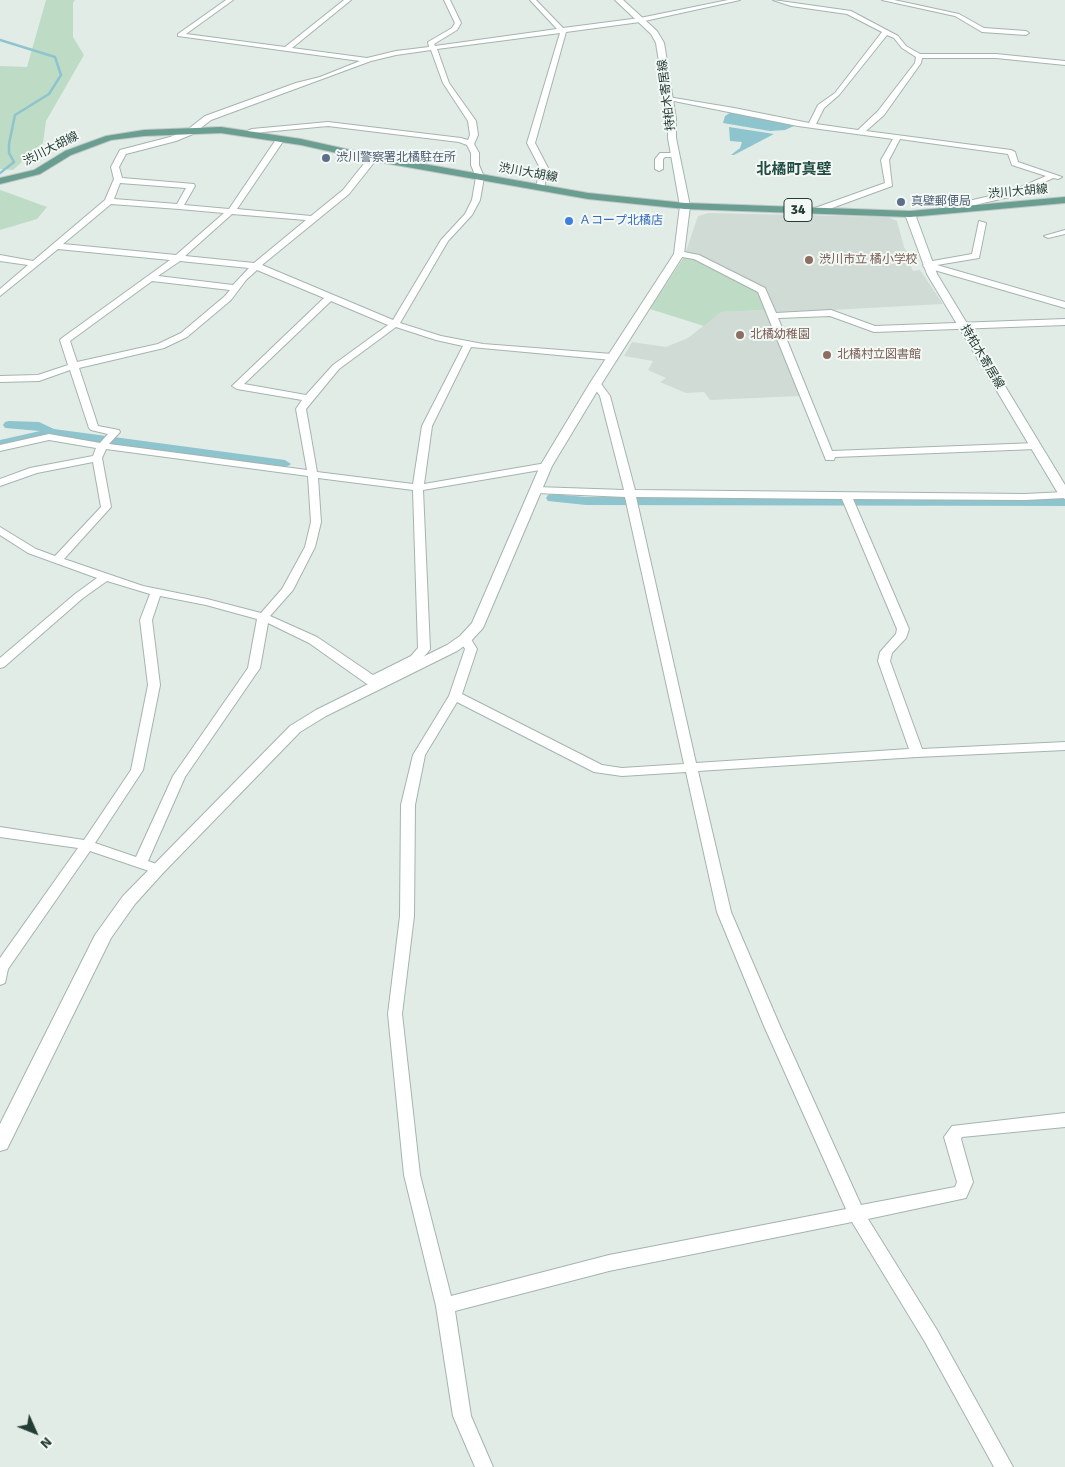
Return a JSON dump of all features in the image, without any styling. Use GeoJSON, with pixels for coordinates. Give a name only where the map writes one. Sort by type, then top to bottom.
{"type":"FeatureCollection","features":[{"type":"Feature","properties":{"kind":"main road","name":"渋川大胡線"},"geometry":{"type":"LineString","coordinates":[[0,180],[19,178],[37,172],[68,153],[85,145],[109,138],[137,134],[221,130],[301,142],[373,158],[588,196],[685,206],[910,214],[1065,200]]}},
{"type":"Feature","properties":{"kind":"street"},"geometry":{"type":"LineString","coordinates":[[230,0],[180,35],[369,60]]}},
{"type":"Feature","properties":{"kind":"street"},"geometry":{"type":"LineString","coordinates":[[285,50],[348,0]]}},
{"type":"Feature","properties":{"kind":"street"},"geometry":{"type":"LineString","coordinates":[[446,0],[458,23],[455,29],[430,43],[434,48],[446,83],[472,121],[474,135],[470,144]]}},
{"type":"Feature","properties":{"kind":"street"},"geometry":{"type":"LineString","coordinates":[[533,0],[563,32]]}},
{"type":"Feature","properties":{"kind":"street"},"geometry":{"type":"LineString","coordinates":[[0,293],[109,201],[118,180],[115,167],[123,152],[173,139],[190,132],[208,118],[298,84],[335,74],[369,60],[396,53],[563,32],[640,20],[737,0]]}},
{"type":"Feature","properties":{"kind":"street"},"geometry":{"type":"LineString","coordinates":[[776,0],[791,4],[850,9],[896,37],[904,47],[919,56],[996,56],[1065,63]]}},
{"type":"Feature","properties":{"kind":"street"},"geometry":{"type":"LineString","coordinates":[[885,0],[957,15],[982,30],[1026,33]]}},
{"type":"Feature","properties":{"kind":"street","name":"持柏木寄居線"},"geometry":{"type":"LineString","coordinates":[[623,2],[654,33],[660,43],[675,155],[685,206],[679,254]]}},
{"type":"Feature","properties":{"kind":"street"},"geometry":{"type":"LineString","coordinates":[[812,125],[821,107],[837,94],[886,31]]}},
{"type":"Feature","properties":{"kind":"street"},"geometry":{"type":"LineString","coordinates":[[540,188],[544,168],[531,143],[563,32]]}},
{"type":"Feature","properties":{"kind":"street"},"geometry":{"type":"LineString","coordinates":[[860,132],[881,113],[892,99],[918,63],[919,56]]}},
{"type":"Feature","properties":{"kind":"street"},"geometry":{"type":"LineString","coordinates":[[668,99],[843,131],[897,138],[907,137],[1012,152],[1015,163],[1060,177]]}},
{"type":"Feature","properties":{"kind":"street"},"geometry":{"type":"LineString","coordinates":[[140,863],[179,776],[254,668],[263,617],[287,590],[310,547],[316,522],[313,475],[301,416],[302,409],[308,398],[336,367],[394,324],[445,240],[468,215],[476,200],[480,177],[475,165],[475,153],[470,144],[461,140],[328,124],[252,131],[244,134]]}},
{"type":"Feature","properties":{"kind":"street"},"geometry":{"type":"LineString","coordinates":[[818,210],[889,184],[885,160],[897,138]]}},
{"type":"Feature","properties":{"kind":"street"},"geometry":{"type":"LineString","coordinates":[[57,560],[106,507],[97,458],[103,445],[115,432],[94,428],[65,340],[178,258],[230,212],[280,140]]}},
{"type":"Feature","properties":{"kind":"street"},"geometry":{"type":"LineString","coordinates":[[659,169],[659,159],[663,156],[675,155]]}},
{"type":"Feature","properties":{"kind":"street"},"geometry":{"type":"LineString","coordinates":[[0,378],[39,378],[74,366],[162,346],[184,335],[228,298],[256,266],[312,218],[346,192],[373,158]]}},
{"type":"Feature","properties":{"kind":"street"},"geometry":{"type":"LineString","coordinates":[[964,209],[967,204],[1015,193],[1060,177]]}},
{"type":"Feature","properties":{"kind":"street"},"geometry":{"type":"LineString","coordinates":[[118,180],[191,186],[179,207]]}},
{"type":"Feature","properties":{"kind":"street"},"geometry":{"type":"LineString","coordinates":[[109,201],[312,218]]}},
{"type":"Feature","properties":{"kind":"street","name":"持柏木寄居線"},"geometry":{"type":"LineString","coordinates":[[910,214],[927,265],[1065,495]]}},
{"type":"Feature","properties":{"kind":"street"},"geometry":{"type":"LineString","coordinates":[[927,265],[976,256],[982,223]]}},
{"type":"Feature","properties":{"kind":"street"},"geometry":{"type":"LineString","coordinates":[[1048,236],[1065,232]]}},
{"type":"Feature","properties":{"kind":"street"},"geometry":{"type":"LineString","coordinates":[[57,246],[256,266],[394,324],[468,344],[612,357]]}},
{"type":"Feature","properties":{"kind":"street"},"geometry":{"type":"LineString","coordinates":[[374,683],[438,656],[465,639],[478,625],[546,466],[612,357],[679,254],[696,258],[762,290],[830,456],[1036,446]]}},
{"type":"Feature","properties":{"kind":"street"},"geometry":{"type":"LineString","coordinates":[[0,258],[35,264]]}},
{"type":"Feature","properties":{"kind":"street"},"geometry":{"type":"LineString","coordinates":[[927,265],[1065,305]]}},
{"type":"Feature","properties":{"kind":"street"},"geometry":{"type":"LineString","coordinates":[[150,278],[235,288]]}},
{"type":"Feature","properties":{"kind":"street"},"geometry":{"type":"LineString","coordinates":[[308,398],[237,386],[331,296]]}},
{"type":"Feature","properties":{"kind":"street"},"geometry":{"type":"LineString","coordinates":[[773,316],[831,313],[874,329],[1065,322]]}},
{"type":"Feature","properties":{"kind":"street"},"geometry":{"type":"LineString","coordinates":[[0,1144],[104,935],[129,900],[157,869],[295,729],[421,654],[425,645],[418,488],[427,426],[468,344]]}},
{"type":"Feature","properties":{"kind":"street"},"geometry":{"type":"LineString","coordinates":[[596,383],[606,396],[631,495],[632,509],[724,912],[772,1026],[857,1215],[931,1336],[1004,1467]]}},
{"type":"Feature","properties":{"kind":"street"},"geometry":{"type":"LineString","coordinates":[[0,448],[49,437],[418,488],[546,466]]}},
{"type":"Feature","properties":{"kind":"street"},"geometry":{"type":"LineString","coordinates":[[0,484],[34,470],[97,458]]}},
{"type":"Feature","properties":{"kind":"street"},"geometry":{"type":"LineString","coordinates":[[536,490],[631,495],[846,497],[1025,497],[1065,495]]}},
{"type":"Feature","properties":{"kind":"street"},"geometry":{"type":"LineString","coordinates":[[846,497],[902,629],[902,635],[886,652],[884,661],[917,753]]}},
{"type":"Feature","properties":{"kind":"street"},"geometry":{"type":"LineString","coordinates":[[0,530],[32,551],[105,577],[156,592],[207,602],[263,617],[313,640],[374,683]]}},
{"type":"Feature","properties":{"kind":"street"},"geometry":{"type":"LineString","coordinates":[[0,664],[78,596],[105,577]]}},
{"type":"Feature","properties":{"kind":"street"},"geometry":{"type":"LineString","coordinates":[[0,979],[1,968],[137,770],[154,685],[146,620],[156,592]]}},
{"type":"Feature","properties":{"kind":"street"},"geometry":{"type":"LineString","coordinates":[[465,639],[471,649],[455,696],[419,755],[408,805],[407,916],[395,1014],[412,1175],[445,1306],[462,1416],[484,1467]]}},
{"type":"Feature","properties":{"kind":"street"},"geometry":{"type":"LineString","coordinates":[[455,696],[598,769],[622,772],[917,753],[1065,746]]}},
{"type":"Feature","properties":{"kind":"street"},"geometry":{"type":"LineString","coordinates":[[0,832],[87,845],[157,869]]}},
{"type":"Feature","properties":{"kind":"street"},"geometry":{"type":"LineString","coordinates":[[445,1306],[609,1263],[960,1194],[965,1182],[952,1137],[958,1131],[1065,1120]]}},
{"type":"Feature","properties":{"kind":"shaded area","name":"渋川市立 橘小学校"},"geometry":{"type":"Polygon","coordinates":[[[709,213],[888,217],[897,221],[904,247],[915,264],[910,264],[913,271],[920,270],[943,304],[776,313],[762,288],[685,254],[698,216],[709,213]]]}},
{"type":"Feature","properties":{"kind":"shaded area"},"geometry":{"type":"Polygon","coordinates":[[[766,310],[800,396],[710,400],[704,392],[686,393],[660,382],[666,378],[648,370],[653,361],[624,356],[632,342],[666,347],[688,338],[721,312],[766,310]]]}},
{"type":"Feature","properties":{"kind":"green space"},"geometry":{"type":"Polygon","coordinates":[[[46,0],[75,0],[73,3],[73,37],[84,55],[46,121],[43,143],[13,170],[0,169],[0,66],[27,67],[46,0]]]}},
{"type":"Feature","properties":{"kind":"green space"},"geometry":{"type":"Polygon","coordinates":[[[0,190],[47,207],[37,219],[0,230],[0,190]]]}},
{"type":"Feature","properties":{"kind":"green space"},"geometry":{"type":"Polygon","coordinates":[[[684,257],[694,258],[758,290],[766,310],[721,312],[704,326],[650,309],[684,257]]]}},
{"type":"Feature","properties":{"kind":"water"},"geometry":{"type":"Polygon","coordinates":[[[733,111],[794,126],[785,130],[770,131],[723,123],[725,116],[733,111]]]}},
{"type":"Feature","properties":{"kind":"water"},"geometry":{"type":"Polygon","coordinates":[[[729,127],[774,134],[731,155],[740,148],[742,142],[730,141],[729,127]]]}},
{"type":"Feature","properties":{"kind":"waterway"},"geometry":{"type":"LineString","coordinates":[[0,40],[55,57],[61,75],[49,94],[15,115],[9,144],[9,153],[14,162],[0,173]]}},
{"type":"Feature","properties":{"kind":"waterway"},"geometry":{"type":"LineString","coordinates":[[9,425],[39,426],[51,432]]}},
{"type":"Feature","properties":{"kind":"waterway"},"geometry":{"type":"LineString","coordinates":[[0,444],[51,432]]}},
{"type":"Feature","properties":{"kind":"waterway"},"geometry":{"type":"LineString","coordinates":[[51,432],[285,464]]}},
{"type":"Feature","properties":{"kind":"waterway"},"geometry":{"type":"LineString","coordinates":[[552,498],[586,501],[1065,502]]}},
{"type":"Feature","properties":{"kind":"place","name":"渋川警察署北橘駐在所"},"geometry":{"type":"Point","coordinates":[326,158]}},
{"type":"Feature","properties":{"kind":"place","name":"真壁郵便局"},"geometry":{"type":"Point","coordinates":[901,202]}},
{"type":"Feature","properties":{"kind":"place","name":"Ａコープ北橘店"},"geometry":{"type":"Point","coordinates":[569,221]}},
{"type":"Feature","properties":{"kind":"place","name":"渋川市立 橘小学校"},"geometry":{"type":"Point","coordinates":[809,260]}},
{"type":"Feature","properties":{"kind":"place","name":"北橘幼稚園"},"geometry":{"type":"Point","coordinates":[740,335]}},
{"type":"Feature","properties":{"kind":"place","name":"北橘村立図書館"},"geometry":{"type":"Point","coordinates":[827,355]}},
{"type":"Feature","properties":{"kind":"district","name":"北橘町真壁"},"geometry":{"type":"Point","coordinates":[794,170]}}]}
